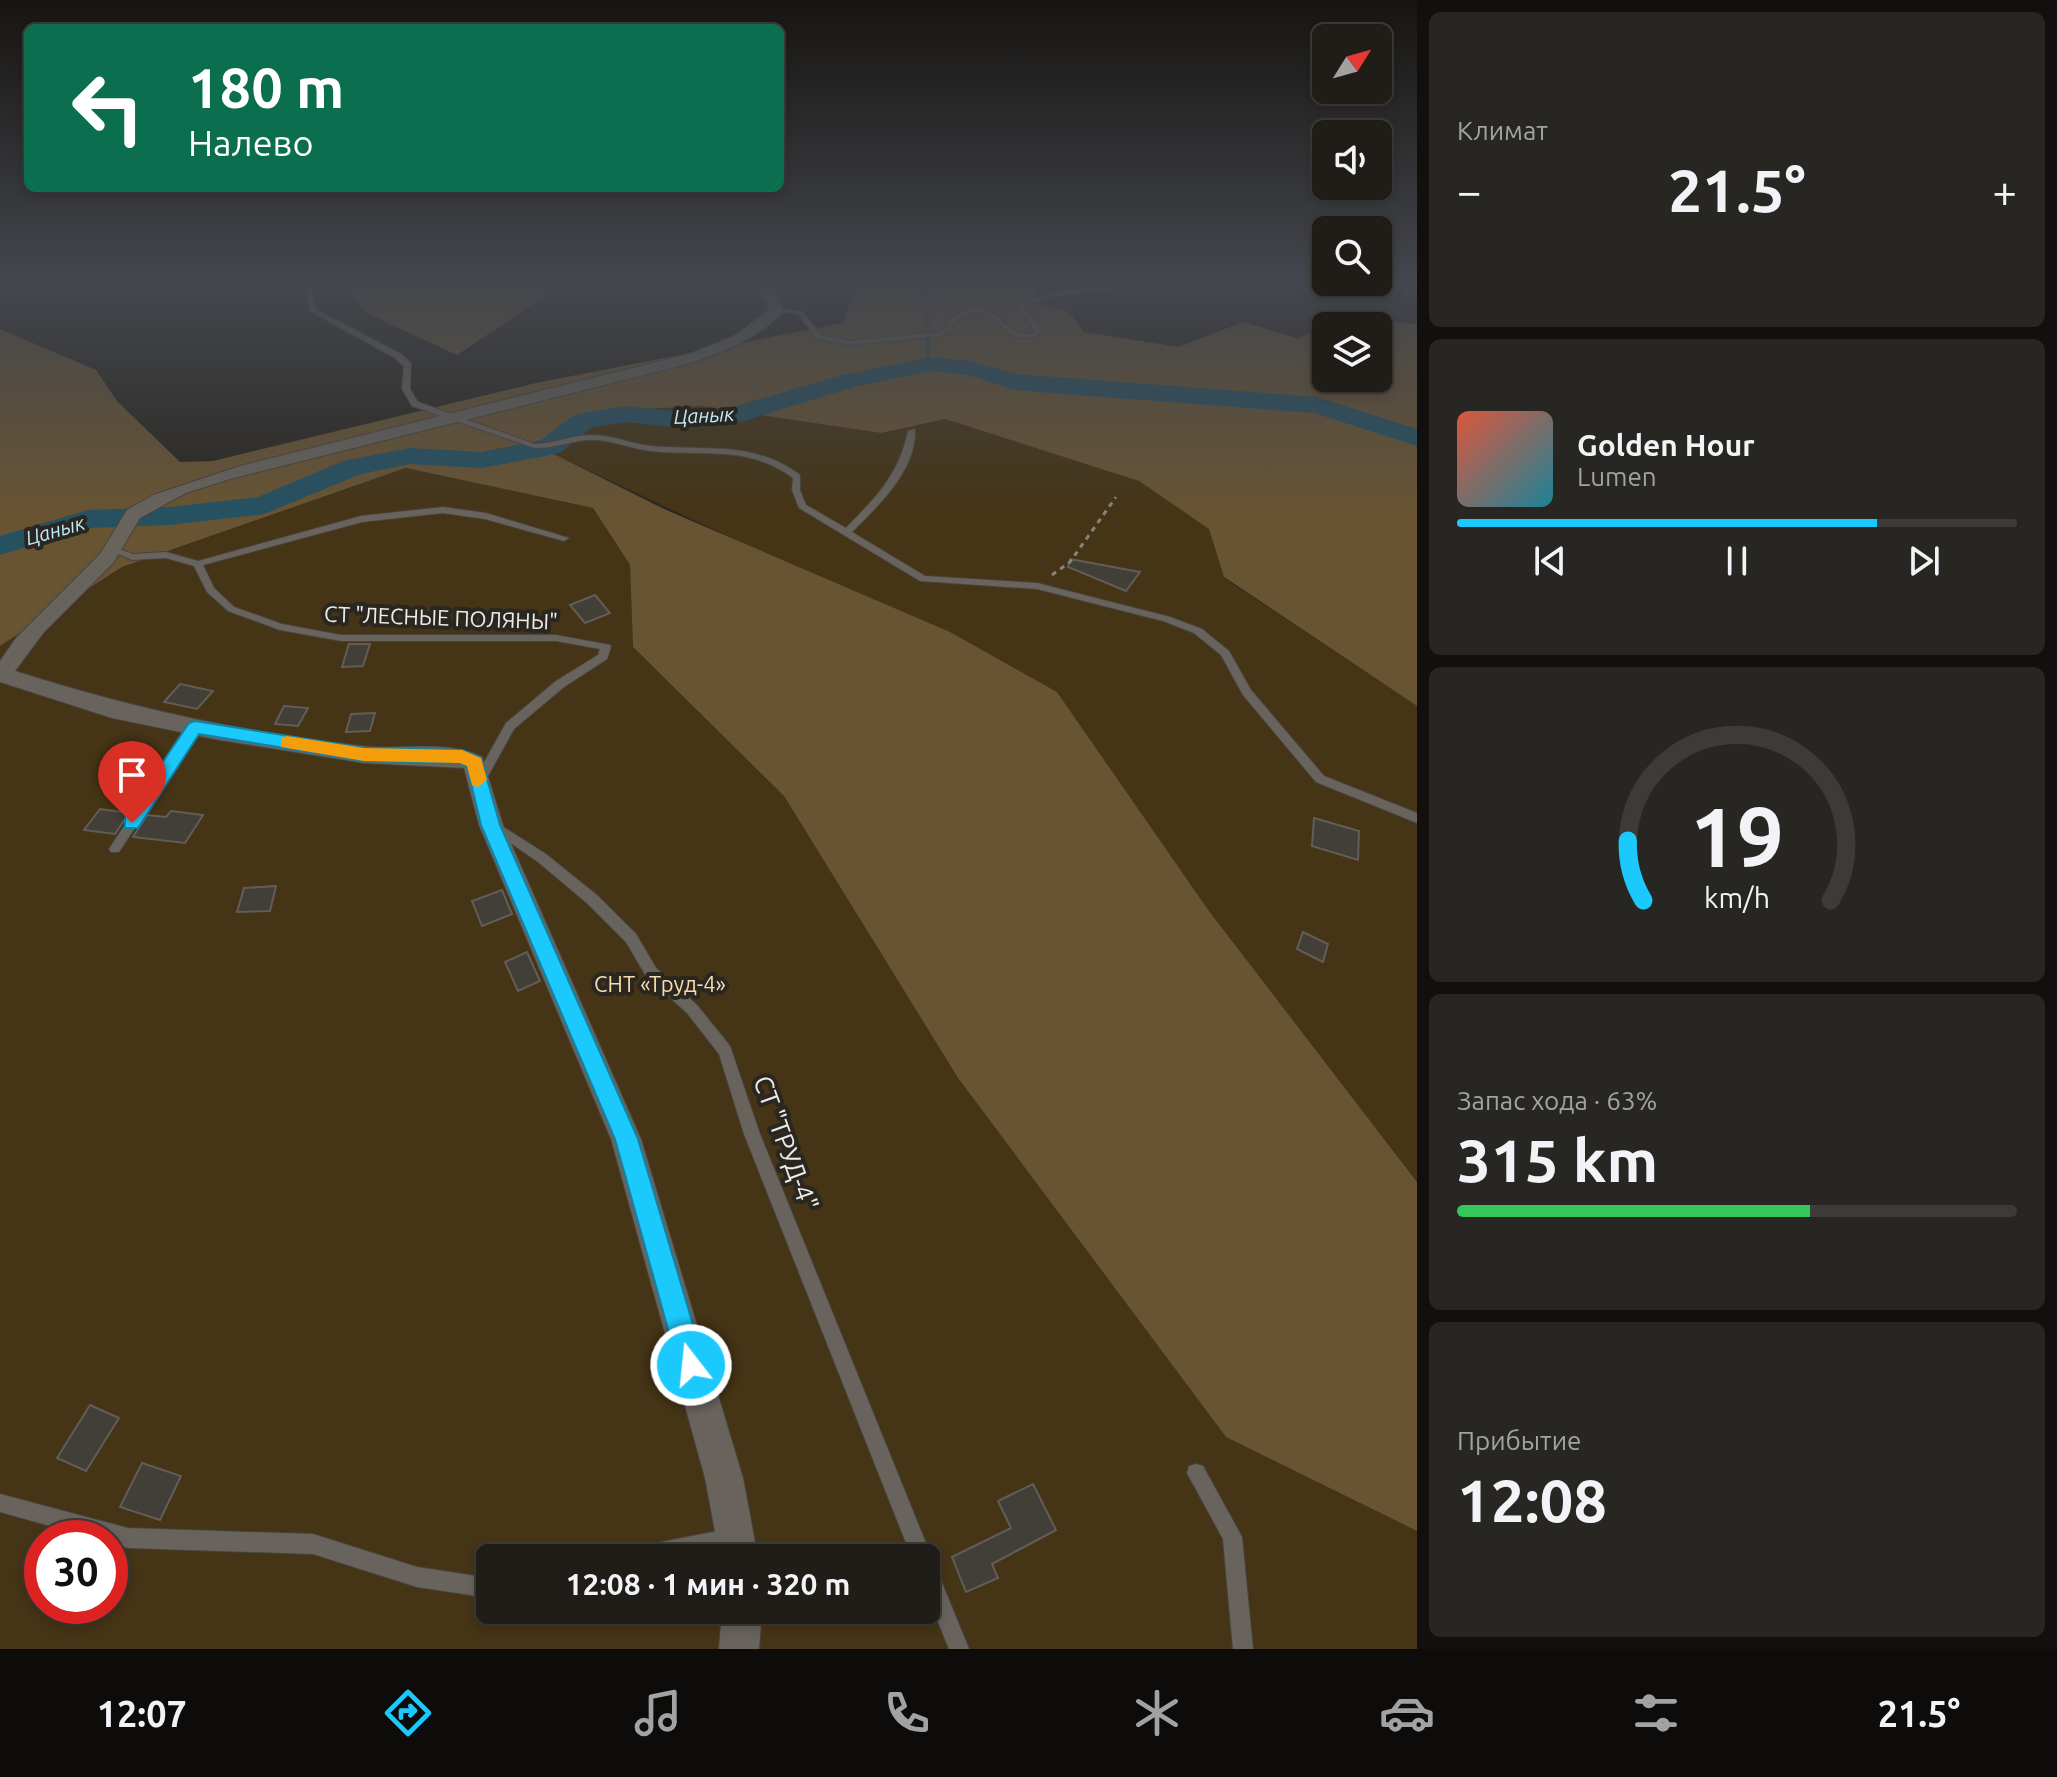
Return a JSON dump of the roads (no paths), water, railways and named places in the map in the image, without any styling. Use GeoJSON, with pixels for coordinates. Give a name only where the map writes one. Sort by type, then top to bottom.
{"type":"FeatureCollection","features":[{"type":"Feature","properties":{"kind":"street"},"geometry":{"type":"LineString","coordinates":[[681,359],[450,415],[241,472],[125,528],[21,645],[3,675],[112,710],[195,727],[364,755],[462,757],[474,763],[491,825],[626,1139],[724,1478],[737,1544]]}},
{"type":"Feature","properties":{"kind":"street"},"geometry":{"type":"LineString","coordinates":[[739,1649],[741,1624]]}},
{"type":"Feature","properties":{"kind":"lane"},"geometry":{"type":"LineString","coordinates":[[401,359],[408,365],[408,397],[415,404],[534,446],[550,447],[592,438],[652,448],[699,448],[738,453],[781,464],[797,477],[796,490],[802,506],[923,579],[1037,586],[1166,619],[1198,631],[1225,653],[1247,692],[1320,779],[1417,818]]}},
{"type":"Feature","properties":{"kind":"lane"},"geometry":{"type":"LineString","coordinates":[[848,531],[882,496],[908,460],[912,431]]}},
{"type":"Feature","properties":{"kind":"lane"},"geometry":{"type":"LineString","coordinates":[[125,528],[132,557],[166,555],[198,564],[361,519],[443,510],[486,516],[564,538]]}},
{"type":"Feature","properties":{"kind":"lane","name":"СТ \"ЛЕСНЫЕ ПОЛЯНЫ\""},"geometry":{"type":"LineString","coordinates":[[198,564],[210,590],[231,609],[280,627],[341,638],[556,638],[606,647],[603,657],[560,684],[510,726],[479,782]]}},
{"type":"Feature","properties":{"kind":"lane"},"geometry":{"type":"LineString","coordinates":[[115,849],[195,727]]}},
{"type":"Feature","properties":{"kind":"lane","name":"СТ \"ТРУД-4\""},"geometry":{"type":"LineString","coordinates":[[491,825],[542,858],[593,900],[631,938],[651,972],[692,1009],[725,1051],[752,1134],[916,1544]]}},
{"type":"Feature","properties":{"kind":"lane"},"geometry":{"type":"LineString","coordinates":[[1196,1473],[1232,1537],[1243,1649]]}},
{"type":"Feature","properties":{"kind":"lane"},"geometry":{"type":"LineString","coordinates":[[0,1503],[128,1538],[313,1544],[417,1577],[476,1586]]}},
{"type":"Feature","properties":{"kind":"lane"},"geometry":{"type":"LineString","coordinates":[[940,1602],[959,1649]]}},
{"type":"Feature","properties":{"kind":"waterway"},"geometry":{"type":"LineString","coordinates":[[928,359],[928,364]]}},
{"type":"Feature","properties":{"kind":"waterway","name":"Цанык"},"geometry":{"type":"LineString","coordinates":[[0,546],[88,519],[170,516],[264,505],[353,467],[410,456],[482,460],[550,447],[583,421],[626,414],[682,420],[731,417],[756,406],[851,380],[931,364],[971,368],[1014,382],[1061,383],[1159,395],[1317,405],[1417,438]]}},
{"type":"Feature","properties":{"kind":"park label","name":"СНТ «Труд-4»"},"geometry":{"type":"Point","coordinates":[660,983]}}]}
